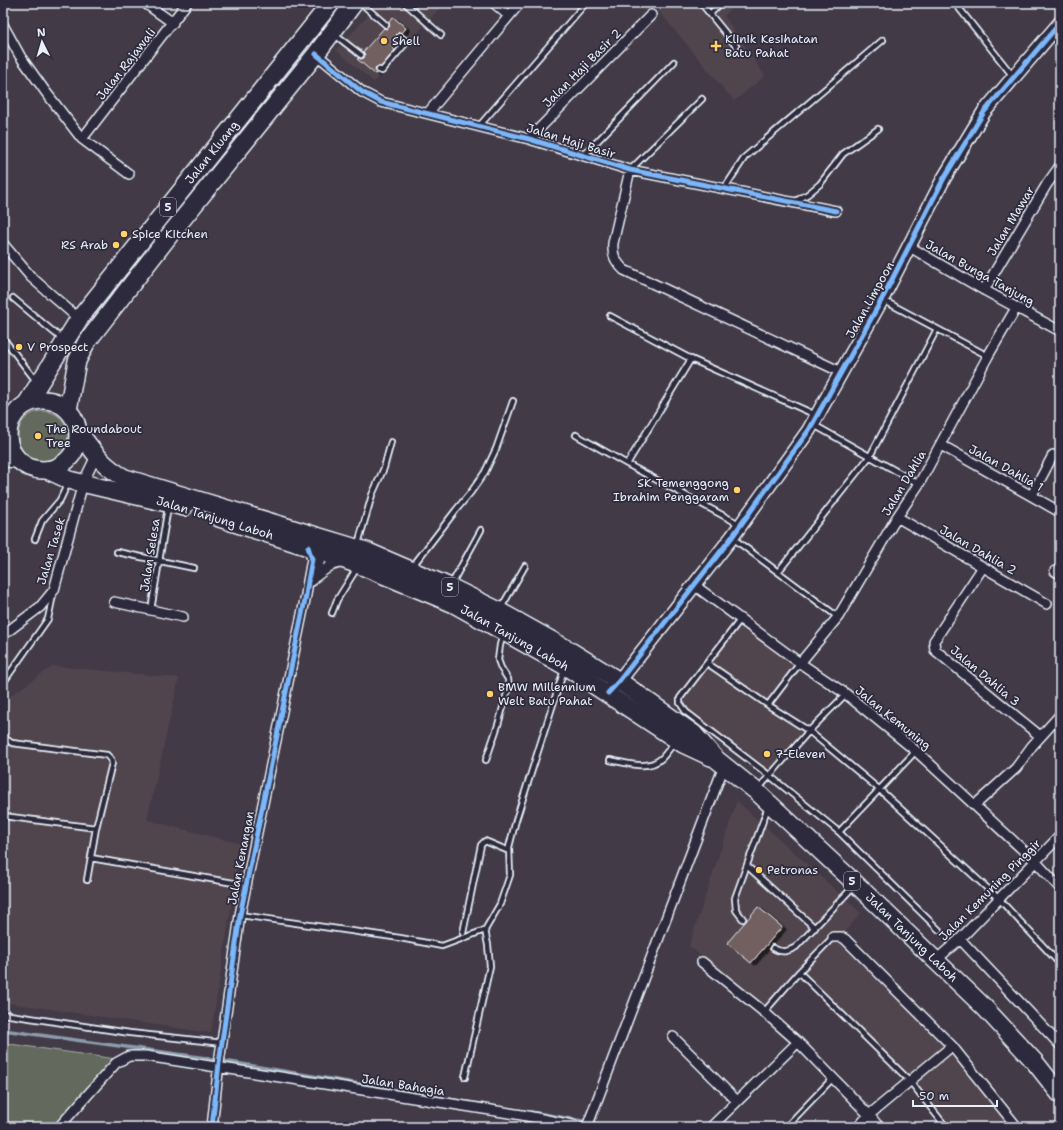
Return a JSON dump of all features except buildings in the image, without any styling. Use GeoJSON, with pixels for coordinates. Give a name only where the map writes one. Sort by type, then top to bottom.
{"type":"FeatureCollection","features":[{"type":"Feature","properties":{"kind":"highway","name":"Jalan Kluang"},"geometry":{"type":"LineString","coordinates":[[27,403],[79,319],[331,3]]}},
{"type":"Feature","properties":{"kind":"highway","name":"Jalan Kluang"},"geometry":{"type":"LineString","coordinates":[[68,410],[77,361],[86,343],[177,226],[316,54],[354,3]]}},
{"type":"Feature","properties":{"kind":"highway"},"geometry":{"type":"LineString","coordinates":[[257,95],[270,89],[301,54],[305,52],[316,54]]}},
{"type":"Feature","properties":{"kind":"highway"},"geometry":{"type":"LineString","coordinates":[[27,403],[38,400],[49,400],[59,403],[68,410]]}},
{"type":"Feature","properties":{"kind":"highway","name":"5"},"geometry":{"type":"LineString","coordinates":[[27,403],[7,419],[8,440],[13,454],[11,460],[37,469],[47,470]]}},
{"type":"Feature","properties":{"kind":"highway","name":"5"},"geometry":{"type":"LineString","coordinates":[[68,410],[76,423],[78,431]]}},
{"type":"Feature","properties":{"kind":"highway"},"geometry":{"type":"LineString","coordinates":[[47,470],[58,467],[67,461],[74,452],[78,431]]}},
{"type":"Feature","properties":{"kind":"highway","name":"Jalan Tanjung Laboh"},"geometry":{"type":"LineString","coordinates":[[78,431],[96,456],[113,472],[125,478],[355,558],[409,570],[450,587],[499,611],[567,649],[676,740],[720,763]]}},
{"type":"Feature","properties":{"kind":"highway","name":"Jalan Tanjung Laboh"},"geometry":{"type":"LineString","coordinates":[[47,470],[76,481],[190,508],[319,546]]}},
{"type":"Feature","properties":{"kind":"highway","name":"Jalan Tanjung Laboh"},"geometry":{"type":"LineString","coordinates":[[355,558],[454,604],[565,666],[613,687],[694,734],[720,763],[756,791],[856,884],[984,1007],[1034,1061],[1060,1094]]}},
{"type":"Feature","properties":{"kind":"street"},"geometry":{"type":"LineString","coordinates":[[145,3],[173,23]]}},
{"type":"Feature","properties":{"kind":"street","name":"Jalan Rajawali"},"geometry":{"type":"LineString","coordinates":[[82,139],[187,3]]}},
{"type":"Feature","properties":{"kind":"street"},"geometry":{"type":"LineString","coordinates":[[494,3],[509,16]]}},
{"type":"Feature","properties":{"kind":"street"},"geometry":{"type":"LineString","coordinates":[[428,113],[520,3]]}},
{"type":"Feature","properties":{"kind":"street","name":"Jalan Haji Basir 2"},"geometry":{"type":"LineString","coordinates":[[529,139],[651,15]]}},
{"type":"Feature","properties":{"kind":"street","name":"Jalan Limpoon"},"geometry":{"type":"LineString","coordinates":[[613,687],[732,538],[815,420],[910,247],[944,178],[984,112],[1060,23]]}},
{"type":"Feature","properties":{"kind":"street"},"geometry":{"type":"LineString","coordinates":[[3,25],[20,56],[82,139],[129,174]]}},
{"type":"Feature","properties":{"kind":"street","name":"Jalan Haji Basir"},"geometry":{"type":"LineString","coordinates":[[316,54],[362,92],[381,102],[480,125],[630,170],[836,211]]}},
{"type":"Feature","properties":{"kind":"street","name":"Jalan Mawar"},"geometry":{"type":"LineString","coordinates":[[984,290],[1047,184],[1060,166]]}},
{"type":"Feature","properties":{"kind":"street"},"geometry":{"type":"LineString","coordinates":[[630,170],[612,252],[614,258],[624,270],[841,372]]}},
{"type":"Feature","properties":{"kind":"street"},"geometry":{"type":"LineString","coordinates":[[4,246],[31,278],[79,319]]}},
{"type":"Feature","properties":{"kind":"street","name":"Jalan Bunga Tanjung"},"geometry":{"type":"LineString","coordinates":[[910,247],[1016,308],[1060,331]]}},
{"type":"Feature","properties":{"kind":"street","name":"Jalan Dahlia"},"geometry":{"type":"LineString","coordinates":[[800,663],[838,617],[897,517],[919,484],[988,356],[1016,308]]}},
{"type":"Feature","properties":{"kind":"street","name":"Jalan Dahlia 1"},"geometry":{"type":"LineString","coordinates":[[940,445],[1060,512]]}},
{"type":"Feature","properties":{"kind":"street"},"geometry":{"type":"LineString","coordinates":[[1032,495],[1053,455]]}},
{"type":"Feature","properties":{"kind":"street","name":"Jalan Tasek"},"geometry":{"type":"LineString","coordinates":[[3,635],[40,607],[54,590],[76,481],[96,456]]}},
{"type":"Feature","properties":{"kind":"street","name":"Jalan Dahlia 2"},"geometry":{"type":"LineString","coordinates":[[897,517],[1047,604]]}},
{"type":"Feature","properties":{"kind":"street","name":"Jalan Kenangan"},"geometry":{"type":"LineString","coordinates":[[306,596],[314,578],[319,546]]}},
{"type":"Feature","properties":{"kind":"street","name":"Jalan Kenangan"},"geometry":{"type":"LineString","coordinates":[[212,1127],[219,1066],[245,885],[306,596],[312,559],[319,546]]}},
{"type":"Feature","properties":{"kind":"street","name":"Jalan Kenangan"},"geometry":{"type":"LineString","coordinates":[[314,578],[330,566],[355,558]]}},
{"type":"Feature","properties":{"kind":"street","name":"Jalan Dahlia 3"},"geometry":{"type":"LineString","coordinates":[[983,567],[934,641],[935,650],[1040,736]]}},
{"type":"Feature","properties":{"kind":"street","name":"Jalan Kemuning"},"geometry":{"type":"LineString","coordinates":[[694,586],[800,663],[846,694],[916,751],[1036,862],[1060,888]]}},
{"type":"Feature","properties":{"kind":"street"},"geometry":{"type":"LineString","coordinates":[[114,602],[183,618]]}},
{"type":"Feature","properties":{"kind":"street"},"geometry":{"type":"LineString","coordinates":[[975,805],[1016,768],[1040,736],[1060,715]]}},
{"type":"Feature","properties":{"kind":"street"},"geometry":{"type":"LineString","coordinates":[[586,1126],[720,763]]}},
{"type":"Feature","properties":{"kind":"street","name":"Jalan Kemuning Pinggir"},"geometry":{"type":"LineString","coordinates":[[936,960],[960,939],[1060,836]]}},
{"type":"Feature","properties":{"kind":"street"},"geometry":{"type":"LineString","coordinates":[[833,937],[841,937],[845,939],[952,1046],[1017,1127]]}},
{"type":"Feature","properties":{"kind":"street"},"geometry":{"type":"LineString","coordinates":[[960,939],[1060,1045]]}},
{"type":"Feature","properties":{"kind":"street"},"geometry":{"type":"LineString","coordinates":[[702,962],[764,1012],[798,1042],[879,1127]]}},
{"type":"Feature","properties":{"kind":"street"},"geometry":{"type":"LineString","coordinates":[[673,1037],[737,1101]]}},
{"type":"Feature","properties":{"kind":"street"},"geometry":{"type":"LineString","coordinates":[[711,1127],[798,1042]]}},
{"type":"Feature","properties":{"kind":"street"},"geometry":{"type":"LineString","coordinates":[[858,1127],[869,1115],[952,1046]]}},
{"type":"Feature","properties":{"kind":"street","name":"Jalan Bahagia"},"geometry":{"type":"LineString","coordinates":[[59,1127],[116,1063],[129,1056],[146,1056],[219,1066],[586,1126]]}},
{"type":"Feature","properties":{"kind":"lane"},"geometry":{"type":"LineString","coordinates":[[361,3],[386,25]]}},
{"type":"Feature","properties":{"kind":"lane"},"geometry":{"type":"LineString","coordinates":[[405,3],[441,35]]}},
{"type":"Feature","properties":{"kind":"lane"},"geometry":{"type":"LineString","coordinates":[[480,125],[586,3]]}},
{"type":"Feature","properties":{"kind":"lane"},"geometry":{"type":"LineString","coordinates":[[701,3],[736,46]]}},
{"type":"Feature","properties":{"kind":"lane"},"geometry":{"type":"LineString","coordinates":[[710,14],[721,3]]}},
{"type":"Feature","properties":{"kind":"lane"},"geometry":{"type":"LineString","coordinates":[[955,3],[1013,77]]}},
{"type":"Feature","properties":{"kind":"lane"},"geometry":{"type":"LineString","coordinates":[[331,32],[361,55]]}},
{"type":"Feature","properties":{"kind":"lane"},"geometry":{"type":"LineString","coordinates":[[379,70],[382,71],[406,43],[400,36]]}},
{"type":"Feature","properties":{"kind":"lane"},"geometry":{"type":"LineString","coordinates":[[724,189],[745,157],[883,40]]}},
{"type":"Feature","properties":{"kind":"lane"},"geometry":{"type":"LineString","coordinates":[[583,156],[674,62]]}},
{"type":"Feature","properties":{"kind":"lane"},"geometry":{"type":"LineString","coordinates":[[630,170],[702,99]]}},
{"type":"Feature","properties":{"kind":"lane"},"geometry":{"type":"LineString","coordinates":[[794,202],[808,194],[820,184],[844,154],[878,129]]}},
{"type":"Feature","properties":{"kind":"lane"},"geometry":{"type":"LineString","coordinates":[[13,298],[65,341]]}},
{"type":"Feature","properties":{"kind":"lane"},"geometry":{"type":"LineString","coordinates":[[882,299],[988,356]]}},
{"type":"Feature","properties":{"kind":"lane"},"geometry":{"type":"LineString","coordinates":[[610,316],[690,359],[815,420],[870,456],[919,484]]}},
{"type":"Feature","properties":{"kind":"lane"},"geometry":{"type":"LineString","coordinates":[[778,572],[870,456],[937,329]]}},
{"type":"Feature","properties":{"kind":"lane"},"geometry":{"type":"LineString","coordinates":[[3,338],[38,384]]}},
{"type":"Feature","properties":{"kind":"lane"},"geometry":{"type":"LineString","coordinates":[[627,464],[690,359]]}},
{"type":"Feature","properties":{"kind":"lane"},"geometry":{"type":"LineString","coordinates":[[409,570],[485,472],[496,449],[513,401]]}},
{"type":"Feature","properties":{"kind":"lane"},"geometry":{"type":"LineString","coordinates":[[576,435],[741,525]]}},
{"type":"Feature","properties":{"kind":"lane"},"geometry":{"type":"LineString","coordinates":[[332,613],[355,558],[372,495],[384,468],[391,442]]}},
{"type":"Feature","properties":{"kind":"lane"},"geometry":{"type":"LineString","coordinates":[[35,539],[42,522],[76,481]]}},
{"type":"Feature","properties":{"kind":"lane","name":"Jalan Selesa"},"geometry":{"type":"LineString","coordinates":[[151,610],[168,504]]}},
{"type":"Feature","properties":{"kind":"lane"},"geometry":{"type":"LineString","coordinates":[[450,587],[481,530]]}},
{"type":"Feature","properties":{"kind":"lane"},"geometry":{"type":"LineString","coordinates":[[732,538],[838,617]]}},
{"type":"Feature","properties":{"kind":"lane"},"geometry":{"type":"LineString","coordinates":[[117,552],[194,568]]}},
{"type":"Feature","properties":{"kind":"lane"},"geometry":{"type":"LineString","coordinates":[[499,611],[524,566]]}},
{"type":"Feature","properties":{"kind":"lane"},"geometry":{"type":"LineString","coordinates":[[3,683],[48,619],[54,590]]}},
{"type":"Feature","properties":{"kind":"lane"},"geometry":{"type":"LineString","coordinates":[[740,620],[680,698],[682,707],[686,712],[770,776],[839,832],[939,930]]}},
{"type":"Feature","properties":{"kind":"lane"},"geometry":{"type":"LineString","coordinates":[[486,760],[509,686],[508,679],[501,668],[498,656],[504,632]]}},
{"type":"Feature","properties":{"kind":"lane"},"geometry":{"type":"LineString","coordinates":[[707,663],[809,731],[880,790],[999,899],[1060,964]]}},
{"type":"Feature","properties":{"kind":"lane"},"geometry":{"type":"LineString","coordinates":[[768,705],[800,663]]}},
{"type":"Feature","properties":{"kind":"lane"},"geometry":{"type":"LineString","coordinates":[[240,915],[442,946],[485,930],[500,904],[510,875],[509,851],[516,820],[565,666]]}},
{"type":"Feature","properties":{"kind":"lane"},"geometry":{"type":"LineString","coordinates":[[756,791],[809,731],[846,694]]}},
{"type":"Feature","properties":{"kind":"lane"},"geometry":{"type":"LineString","coordinates":[[3,735],[12,743],[107,754],[111,759],[112,764],[96,828],[87,880]]}},
{"type":"Feature","properties":{"kind":"lane"},"geometry":{"type":"LineString","coordinates":[[610,760],[638,766],[654,764],[662,758],[676,740]]}},
{"type":"Feature","properties":{"kind":"lane"},"geometry":{"type":"LineString","coordinates":[[839,832],[916,751]]}},
{"type":"Feature","properties":{"kind":"lane"},"geometry":{"type":"LineString","coordinates":[[743,919],[736,910],[735,898],[769,804]]}},
{"type":"Feature","properties":{"kind":"lane"},"geometry":{"type":"LineString","coordinates":[[3,816],[96,828]]}},
{"type":"Feature","properties":{"kind":"lane"},"geometry":{"type":"LineString","coordinates":[[463,933],[481,845],[485,841],[509,851]]}},
{"type":"Feature","properties":{"kind":"lane"},"geometry":{"type":"LineString","coordinates":[[91,858],[245,885]]}},
{"type":"Feature","properties":{"kind":"lane"},"geometry":{"type":"LineString","coordinates":[[747,866],[815,928]]}},
{"type":"Feature","properties":{"kind":"lane"},"geometry":{"type":"LineString","coordinates":[[773,948],[778,951],[786,952],[796,947],[856,884]]}},
{"type":"Feature","properties":{"kind":"lane"},"geometry":{"type":"LineString","coordinates":[[464,1077],[490,966],[485,930]]}},
{"type":"Feature","properties":{"kind":"lane"},"geometry":{"type":"LineString","coordinates":[[764,1012],[799,972],[833,937]]}},
{"type":"Feature","properties":{"kind":"lane"},"geometry":{"type":"LineString","coordinates":[[799,972],[910,1081],[946,1127]]}},
{"type":"Feature","properties":{"kind":"lane"},"geometry":{"type":"LineString","coordinates":[[3,1014],[222,1047]]}},
{"type":"Feature","properties":{"kind":"lane"},"geometry":{"type":"LineString","coordinates":[[786,1127],[832,1078]]}},
{"type":"Feature","properties":{"kind":"shaded area"},"geometry":{"type":"Polygon","coordinates":[[[380,3],[444,3],[374,82],[336,50],[380,3]]]}},
{"type":"Feature","properties":{"kind":"shaded area","name":"Klinik Kesihatan Batu Pahat"},"geometry":{"type":"Polygon","coordinates":[[[652,3],[737,3],[724,16],[765,76],[734,101],[652,3]]]}},
{"type":"Feature","properties":{"kind":"shaded area"},"geometry":{"type":"Polygon","coordinates":[[[741,615],[806,662],[773,704],[814,731],[770,780],[684,713],[678,704],[677,697],[741,615]]]}},
{"type":"Feature","properties":{"kind":"shaded area"},"geometry":{"type":"Polygon","coordinates":[[[53,666],[179,678],[147,820],[241,844],[211,1033],[3,1002],[3,701],[53,666]]]}},
{"type":"Feature","properties":{"kind":"shaded area"},"geometry":{"type":"Polygon","coordinates":[[[737,801],[861,913],[844,933],[956,1045],[1022,1127],[942,1127],[904,1080],[799,976],[769,1011],[689,946],[737,801]]]}},
{"type":"Feature","properties":{"kind":"green space"},"geometry":{"type":"Polygon","coordinates":[[[43,411],[53,413],[61,418],[66,426],[68,436],[66,446],[61,454],[53,459],[43,461],[33,459],[25,454],[20,446],[18,436],[20,426],[25,418],[33,413],[43,411]]]}},
{"type":"Feature","properties":{"kind":"green space"},"geometry":{"type":"Polygon","coordinates":[[[3,1043],[116,1059],[52,1127],[3,1127],[3,1043]]]}},
{"type":"Feature","properties":{"kind":"waterway"},"geometry":{"type":"LineString","coordinates":[[3,1030],[206,1058],[484,1105]]}},
{"type":"Feature","properties":{"kind":"waterway"},"geometry":{"type":"LineString","coordinates":[[531,1112],[594,1123],[600,1127]]}},
{"type":"Feature","properties":{"kind":"cycle path"},"geometry":{"type":"LineString","coordinates":[[608,693],[732,537],[809,430],[882,299],[944,178],[984,112],[1060,23]]}},
{"type":"Feature","properties":{"kind":"cycle path"},"geometry":{"type":"LineString","coordinates":[[316,54],[362,92],[381,102],[529,139],[630,170],[836,211]]}},
{"type":"Feature","properties":{"kind":"cycle path"},"geometry":{"type":"LineString","coordinates":[[212,1127],[219,1063],[240,915],[306,595],[312,559],[308,547]]}},
{"type":"Feature","properties":{"kind":"place","name":"Shell"},"geometry":{"type":"Point","coordinates":[384,41]}},
{"type":"Feature","properties":{"kind":"place","name":"Klinik Kesihatan Batu Pahat"},"geometry":{"type":"Point","coordinates":[716,46]}},
{"type":"Feature","properties":{"kind":"place","name":"Spice Kitchen"},"geometry":{"type":"Point","coordinates":[124,234]}},
{"type":"Feature","properties":{"kind":"place","name":"RS Arab"},"geometry":{"type":"Point","coordinates":[116,245]}},
{"type":"Feature","properties":{"kind":"place","name":"V Prospect"},"geometry":{"type":"Point","coordinates":[19,347]}},
{"type":"Feature","properties":{"kind":"place","name":"The Roundabout Tree"},"geometry":{"type":"Point","coordinates":[38,436]}},
{"type":"Feature","properties":{"kind":"place","name":"SK Temenggong Ibrahim Penggaram"},"geometry":{"type":"Point","coordinates":[737,490]}},
{"type":"Feature","properties":{"kind":"place","name":"BMW Millennium Welt Batu Pahat"},"geometry":{"type":"Point","coordinates":[490,694]}},
{"type":"Feature","properties":{"kind":"place","name":"7-Eleven"},"geometry":{"type":"Point","coordinates":[767,754]}},
{"type":"Feature","properties":{"kind":"place","name":"Petronas"},"geometry":{"type":"Point","coordinates":[759,870]}}]}
